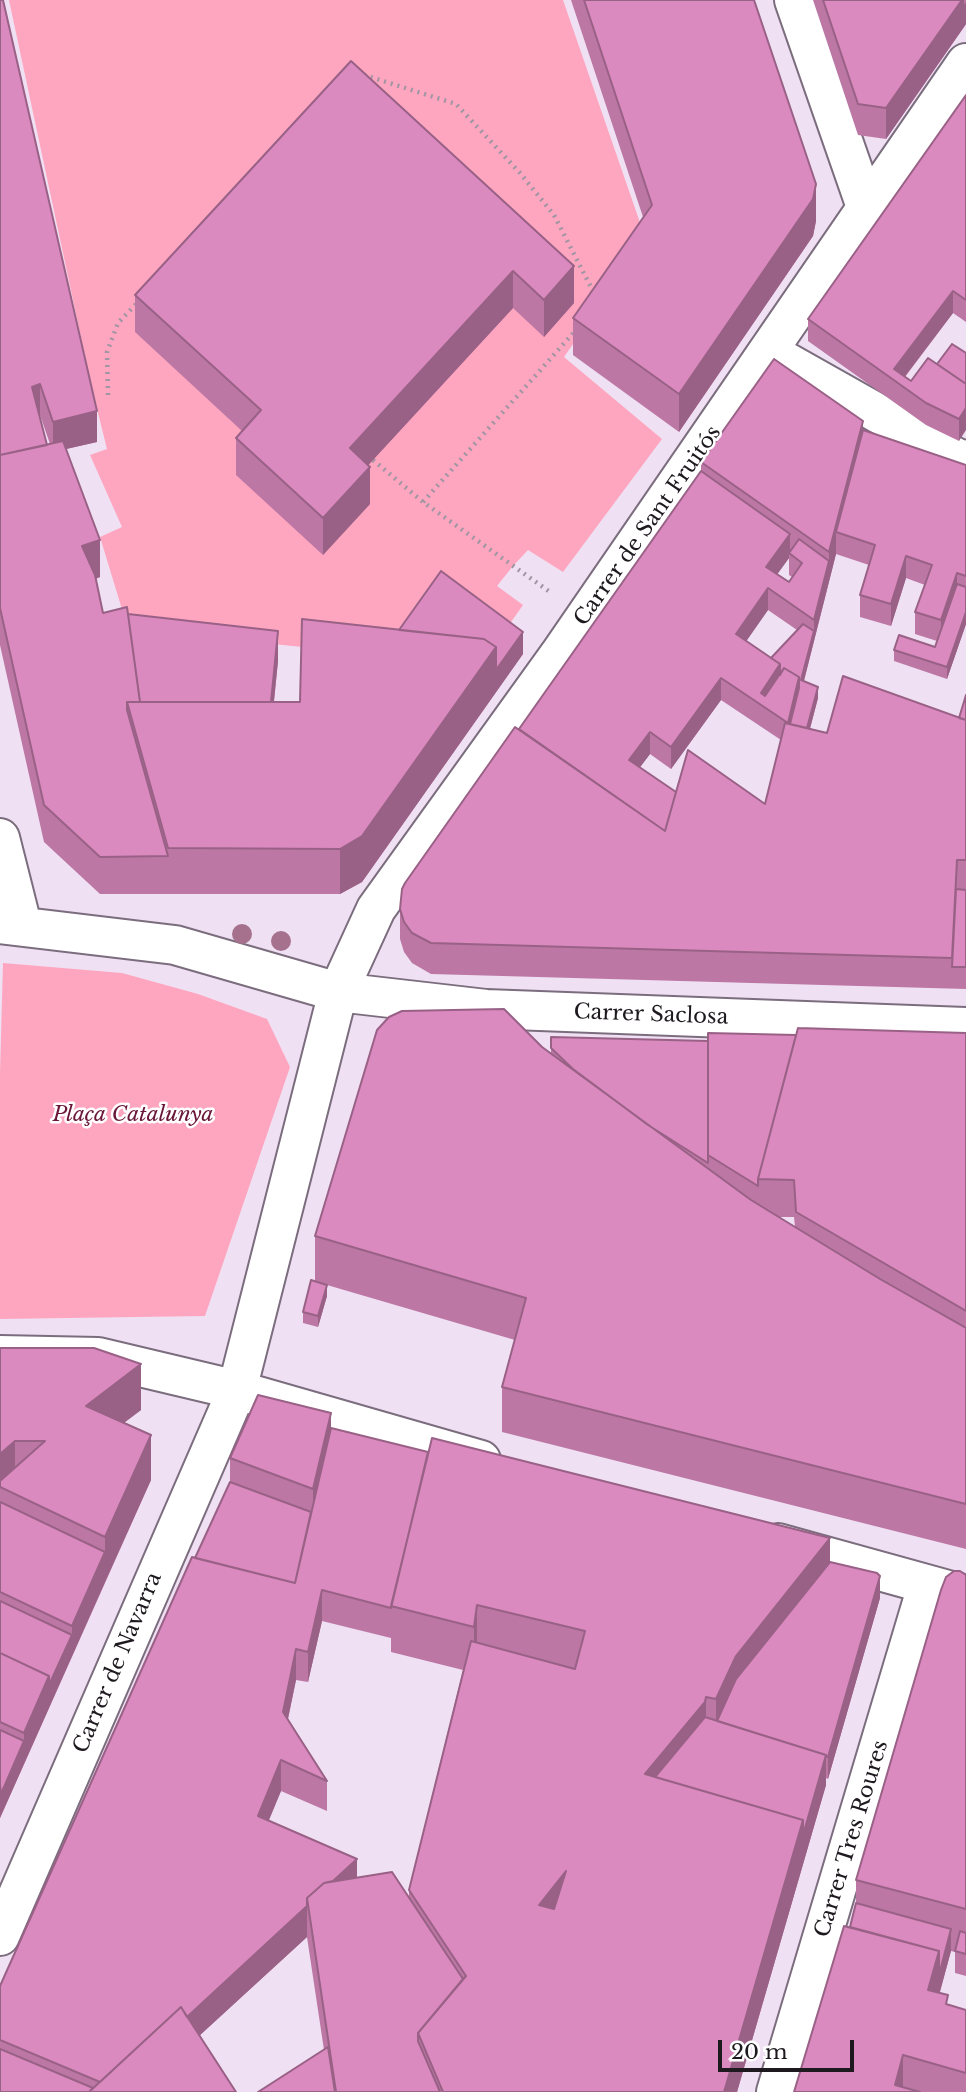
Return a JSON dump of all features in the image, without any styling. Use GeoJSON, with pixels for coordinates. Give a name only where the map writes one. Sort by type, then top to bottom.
{"type":"FeatureCollection","features":[{"type":"Feature","properties":{"kind":"street"},"geometry":{"type":"LineString","coordinates":[[794,0],[866,207]]}},
{"type":"Feature","properties":{"kind":"street","name":"Carrer de Sant Fruitós"},"geometry":{"type":"LineString","coordinates":[[338,992],[376,909],[585,617],[966,63]]}},
{"type":"Feature","properties":{"kind":"street"},"geometry":{"type":"LineString","coordinates":[[769,352],[963,454]]}},
{"type":"Feature","properties":{"kind":"street"},"geometry":{"type":"LineString","coordinates":[[0,838],[11,925]]}},
{"type":"Feature","properties":{"kind":"street","name":"Carrer Saclosa"},"geometry":{"type":"LineString","coordinates":[[11,925],[175,944],[338,992],[486,1009],[966,1027]]}},
{"type":"Feature","properties":{"kind":"street"},"geometry":{"type":"LineString","coordinates":[[237,1390],[338,992]]}},
{"type":"Feature","properties":{"kind":"street"},"geometry":{"type":"LineString","coordinates":[[486,1009],[521,1046]]}},
{"type":"Feature","properties":{"kind":"street"},"geometry":{"type":"LineString","coordinates":[[0,1355],[97,1357],[237,1390],[512,1468]]}},
{"type":"Feature","properties":{"kind":"street","name":"Carrer de Navarra"},"geometry":{"type":"LineString","coordinates":[[0,1936],[237,1390]]}},
{"type":"Feature","properties":{"kind":"street"},"geometry":{"type":"LineString","coordinates":[[740,1532],[966,1595]]}},
{"type":"Feature","properties":{"kind":"street","name":"Carrer Tres Roures"},"geometry":{"type":"LineString","coordinates":[[776,2092],[927,1586]]}},
{"type":"Feature","properties":{"kind":"path"},"geometry":{"type":"LineString","coordinates":[[355,80],[364,75],[456,104],[512,163],[554,215],[595,295],[592,304]]}},
{"type":"Feature","properties":{"kind":"path"},"geometry":{"type":"LineString","coordinates":[[108,395],[107,352],[118,323],[146,293]]}},
{"type":"Feature","properties":{"kind":"path"},"geometry":{"type":"LineString","coordinates":[[423,502],[582,322]]}},
{"type":"Feature","properties":{"kind":"path"},"geometry":{"type":"LineString","coordinates":[[373,460],[423,502],[585,617]]}},
{"type":"Feature","properties":{"kind":"green space"},"geometry":{"type":"Polygon","coordinates":[[[9,0],[563,0],[646,240],[564,357],[662,439],[563,572],[528,550],[513,566],[497,586],[523,605],[504,632],[434,580],[384,650],[370,654],[128,629],[100,537],[122,527],[90,455],[107,449],[9,0]]]}},
{"type":"Feature","properties":{"kind":"green space","name":"Plaça Catalunya"},"geometry":{"type":"Polygon","coordinates":[[[3,963],[122,973],[198,994],[267,1019],[290,1067],[205,1316],[0,1319],[3,963]]]}},
{"type":"Feature","properties":{"kind":"building"},"geometry":{"type":"Polygon","coordinates":[[[0,0],[3,0],[97,411],[53,422],[40,384],[32,387],[47,445],[0,455],[0,0]]]}},
{"type":"Feature","properties":{"kind":"building"},"geometry":{"type":"Polygon","coordinates":[[[584,0],[754,0],[816,184],[813,199],[679,394],[573,318],[652,205],[584,0]]]}},
{"type":"Feature","properties":{"kind":"building"},"geometry":{"type":"Polygon","coordinates":[[[823,0],[962,0],[886,108],[858,104],[823,0]]]}},
{"type":"Feature","properties":{"kind":"building"},"geometry":{"type":"Polygon","coordinates":[[[351,61],[574,266],[544,300],[513,271],[350,448],[370,467],[323,518],[236,438],[261,410],[135,295],[351,61]]]}},
{"type":"Feature","properties":{"kind":"building"},"geometry":{"type":"Polygon","coordinates":[[[966,95],[966,300],[953,291],[894,369],[911,381],[928,358],[966,384],[966,408],[959,419],[926,403],[808,319],[966,95]]]}},
{"type":"Feature","properties":{"kind":"building"},"geometry":{"type":"Polygon","coordinates":[[[952,344],[966,353],[966,384],[937,364],[952,344]]]}},
{"type":"Feature","properties":{"kind":"building"},"geometry":{"type":"Polygon","coordinates":[[[774,359],[863,421],[829,552],[701,462],[774,359]]]}},
{"type":"Feature","properties":{"kind":"building"},"geometry":{"type":"Polygon","coordinates":[[[863,430],[966,465],[966,576],[957,573],[941,620],[915,612],[932,565],[906,556],[891,604],[860,595],[875,545],[836,532],[863,430]]]}},
{"type":"Feature","properties":{"kind":"building"},"geometry":{"type":"Polygon","coordinates":[[[63,441],[100,540],[82,546],[95,575],[103,613],[127,607],[140,702],[127,702],[127,710],[168,856],[100,857],[44,805],[0,608],[0,455],[63,441]]]}},
{"type":"Feature","properties":{"kind":"building"},"geometry":{"type":"Polygon","coordinates":[[[701,471],[790,534],[766,567],[789,582],[802,563],[789,553],[799,539],[829,561],[814,620],[768,588],[736,634],[780,664],[761,693],[765,696],[784,668],[799,677],[788,723],[721,678],[671,747],[650,732],[629,760],[676,792],[665,831],[519,729],[701,471]]]}},
{"type":"Feature","properties":{"kind":"building"},"geometry":{"type":"Polygon","coordinates":[[[441,571],[523,632],[496,670],[496,647],[484,639],[399,630],[441,571]]]}},
{"type":"Feature","properties":{"kind":"building"},"geometry":{"type":"Polygon","coordinates":[[[957,584],[966,587],[966,612],[947,667],[894,650],[899,635],[935,647],[957,584]]]}},
{"type":"Feature","properties":{"kind":"building"},"geometry":{"type":"Polygon","coordinates":[[[128,614],[278,631],[271,702],[140,702],[128,614]]]}},
{"type":"Feature","properties":{"kind":"building"},"geometry":{"type":"Polygon","coordinates":[[[302,619],[484,639],[496,647],[362,836],[340,849],[168,848],[127,702],[300,702],[302,619]]]}},
{"type":"Feature","properties":{"kind":"building"},"geometry":{"type":"Polygon","coordinates":[[[803,624],[814,631],[801,680],[818,687],[807,728],[790,724],[799,677],[784,668],[780,675],[780,664],[771,658],[803,624]]]}},
{"type":"Feature","properties":{"kind":"building"},"geometry":{"type":"Polygon","coordinates":[[[843,676],[966,720],[966,860],[957,860],[952,958],[431,943],[412,933],[404,922],[400,909],[405,883],[515,727],[665,831],[688,750],[765,804],[785,723],[827,733],[843,676]]]}},
{"type":"Feature","properties":{"kind":"building"},"geometry":{"type":"Polygon","coordinates":[[[966,695],[966,720],[959,718],[966,695]]]}},
{"type":"Feature","properties":{"kind":"building"},"geometry":{"type":"Polygon","coordinates":[[[956,889],[966,890],[966,967],[952,967],[956,889]]]}},
{"type":"Feature","properties":{"kind":"building"},"geometry":{"type":"Polygon","coordinates":[[[504,1009],[542,1047],[751,1200],[966,1328],[966,1504],[502,1387],[526,1298],[315,1236],[377,1030],[389,1017],[402,1011],[504,1009]]]}},
{"type":"Feature","properties":{"kind":"building"},"geometry":{"type":"Polygon","coordinates":[[[798,1028],[966,1033],[966,1311],[796,1212],[794,1180],[758,1179],[798,1028]]]}},
{"type":"Feature","properties":{"kind":"building"},"geometry":{"type":"Polygon","coordinates":[[[708,1033],[796,1035],[758,1186],[708,1155],[708,1033]]]}},
{"type":"Feature","properties":{"kind":"building"},"geometry":{"type":"Polygon","coordinates":[[[551,1037],[708,1041],[708,1163],[648,1125],[573,1069],[551,1048],[551,1037]]]}},
{"type":"Feature","properties":{"kind":"building"},"geometry":{"type":"Polygon","coordinates":[[[311,1280],[327,1285],[318,1316],[303,1312],[311,1280]]]}},
{"type":"Feature","properties":{"kind":"building"},"geometry":{"type":"Polygon","coordinates":[[[0,1348],[94,1348],[141,1364],[86,1406],[151,1435],[105,1537],[0,1487],[0,1481],[45,1441],[15,1441],[0,1454],[0,1348]]]}},
{"type":"Feature","properties":{"kind":"building"},"geometry":{"type":"Polygon","coordinates":[[[258,1395],[331,1413],[313,1489],[230,1458],[258,1395]]]}},
{"type":"Feature","properties":{"kind":"building"},"geometry":{"type":"Polygon","coordinates":[[[331,1428],[428,1452],[391,1608],[322,1590],[308,1652],[296,1649],[283,1712],[327,1781],[281,1760],[258,1816],[357,1859],[333,1881],[324,1883],[307,1898],[307,1906],[187,2017],[181,2007],[100,2082],[0,2040],[0,1986],[192,1557],[295,1583],[331,1428]]]}},
{"type":"Feature","properties":{"kind":"building"},"geometry":{"type":"Polygon","coordinates":[[[432,1438],[830,1538],[736,1656],[716,1699],[706,1697],[705,1702],[645,1774],[803,1820],[724,2092],[443,2092],[418,2033],[466,1976],[409,1890],[471,1641],[575,1669],[585,1631],[477,1605],[474,1627],[391,1606],[432,1438]],[[566,1871],[539,1905],[554,1909],[566,1871]]]}},
{"type":"Feature","properties":{"kind":"building"},"geometry":{"type":"Polygon","coordinates":[[[230,1482],[311,1512],[295,1583],[195,1558],[230,1482]]]}},
{"type":"Feature","properties":{"kind":"building"},"geometry":{"type":"Polygon","coordinates":[[[0,1502],[105,1552],[72,1626],[0,1592],[0,1502]]]}},
{"type":"Feature","properties":{"kind":"building"},"geometry":{"type":"Polygon","coordinates":[[[830,1562],[880,1576],[828,1757],[717,1721],[736,1679],[830,1562]]]}},
{"type":"Feature","properties":{"kind":"building"},"geometry":{"type":"Polygon","coordinates":[[[954,1571],[966,1575],[966,1909],[856,1880],[941,1590],[946,1577],[954,1571]]]}},
{"type":"Feature","properties":{"kind":"building"},"geometry":{"type":"Polygon","coordinates":[[[0,1601],[72,1635],[49,1685],[49,1676],[0,1653],[0,1601]]]}},
{"type":"Feature","properties":{"kind":"building"},"geometry":{"type":"Polygon","coordinates":[[[0,1653],[49,1676],[24,1733],[0,1722],[0,1653]]]}},
{"type":"Feature","properties":{"kind":"building"},"geometry":{"type":"Polygon","coordinates":[[[705,1717],[826,1755],[803,1835],[803,1820],[655,1777],[705,1717]]]}},
{"type":"Feature","properties":{"kind":"building"},"geometry":{"type":"Polygon","coordinates":[[[0,1730],[24,1741],[1,1794],[0,1785],[0,1730]]]}},
{"type":"Feature","properties":{"kind":"building"},"geometry":{"type":"Polygon","coordinates":[[[392,1872],[463,1979],[418,2033],[418,2041],[440,2092],[336,2092],[307,1898],[324,1883],[392,1872]]]}},
{"type":"Feature","properties":{"kind":"building"},"geometry":{"type":"Polygon","coordinates":[[[856,1903],[951,1929],[939,1975],[939,1951],[850,1927],[856,1903]]]}},
{"type":"Feature","properties":{"kind":"building"},"geometry":{"type":"Polygon","coordinates":[[[844,1926],[939,1951],[928,1990],[948,1995],[946,2004],[966,2010],[966,2073],[903,2055],[895,2085],[920,2092],[794,2092],[844,1926]]]}},
{"type":"Feature","properties":{"kind":"building"},"geometry":{"type":"Polygon","coordinates":[[[960,1931],[966,1933],[966,1954],[955,1951],[960,1931]]]}},
{"type":"Feature","properties":{"kind":"building"},"geometry":{"type":"Polygon","coordinates":[[[181,2007],[236,2092],[89,2092],[181,2007]]]}},
{"type":"Feature","properties":{"kind":"building"},"geometry":{"type":"Polygon","coordinates":[[[328,2047],[335,2092],[258,2092],[328,2047]]]}},
{"type":"Feature","properties":{"kind":"building"},"geometry":{"type":"Polygon","coordinates":[[[0,2049],[93,2088],[89,2092],[0,2092],[0,2049]]]}}]}
